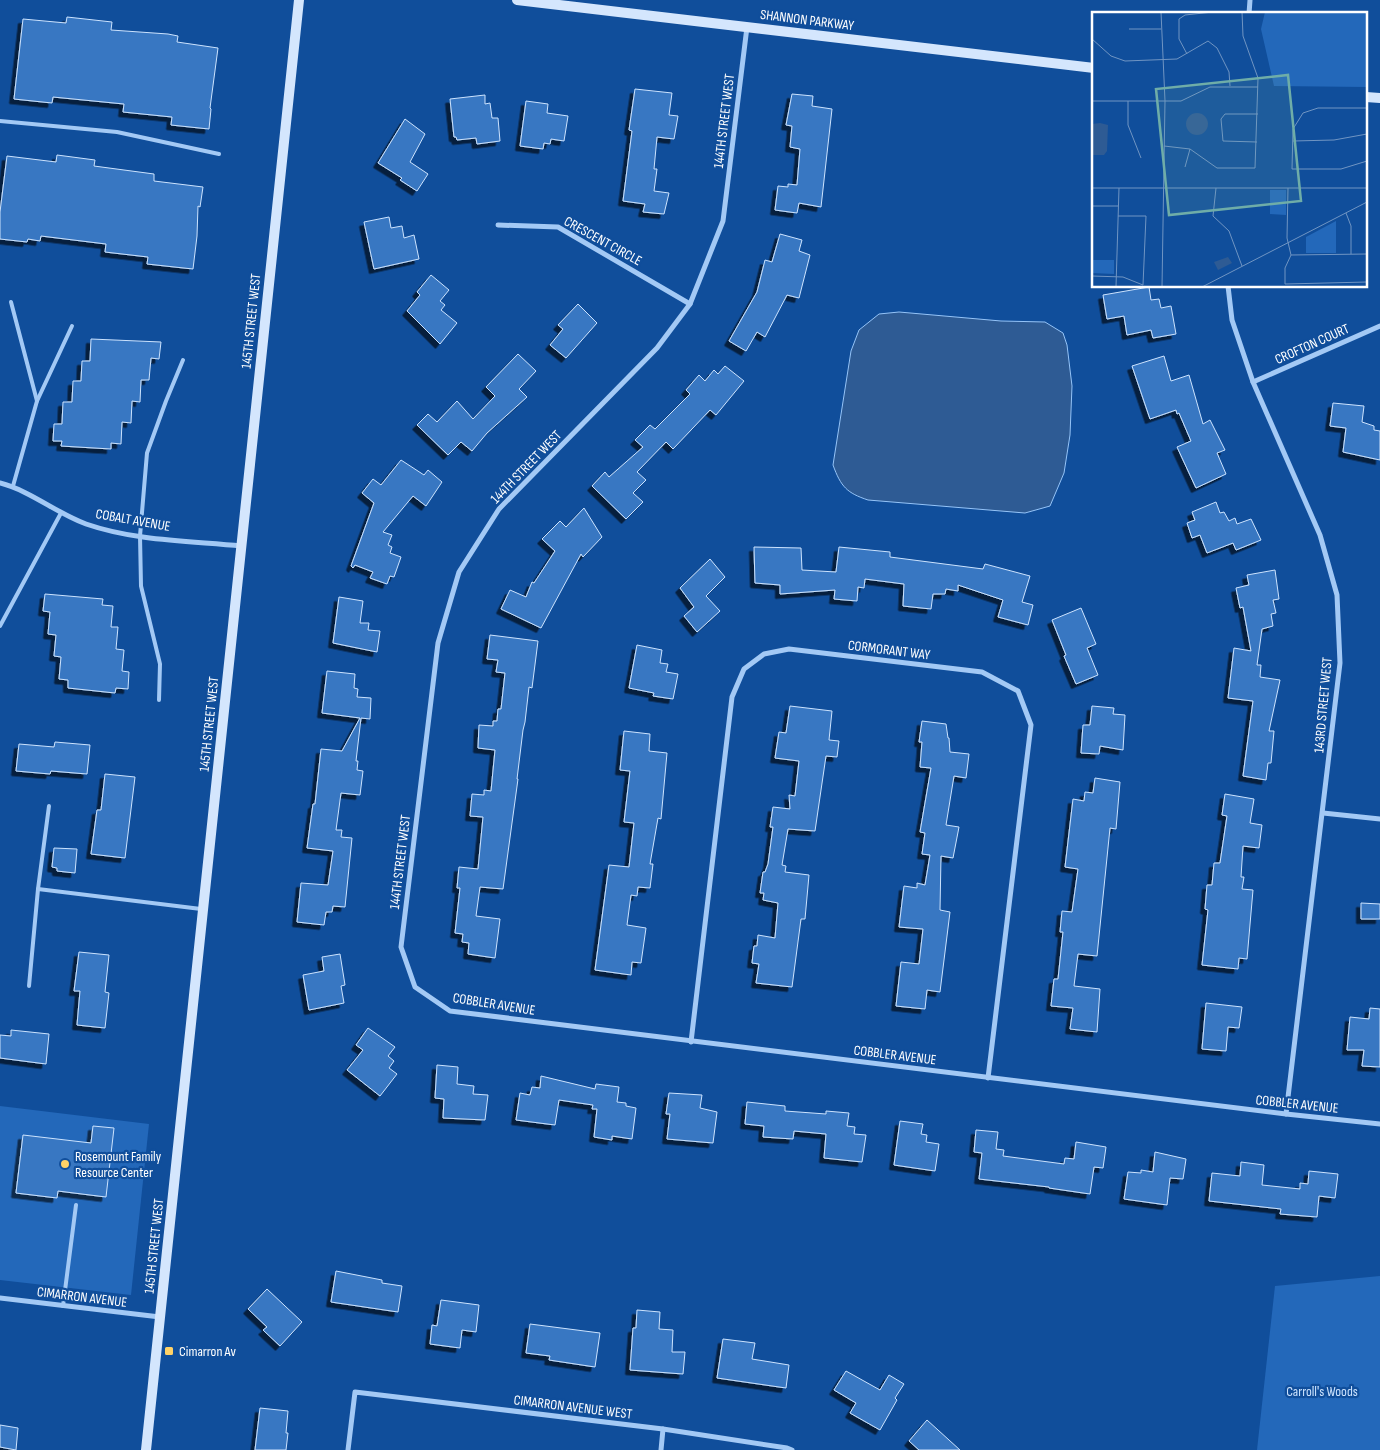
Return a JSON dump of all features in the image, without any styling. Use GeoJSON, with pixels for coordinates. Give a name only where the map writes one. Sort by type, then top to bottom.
{"type":"FeatureCollection","features":[{"type":"Feature","properties":{"kind":"street","name":"145TH STREET WEST"},"geometry":{"type":"LineString","coordinates":[[146,1450],[299,0]]}},
{"type":"Feature","properties":{"kind":"street","name":"SHANNON PARKWAY"},"geometry":{"type":"LineString","coordinates":[[517,0],[1092,68]]}},
{"type":"Feature","properties":{"kind":"street","name":"144TH STREET WEST"},"geometry":{"type":"LineString","coordinates":[[414,987],[401,947],[438,643],[459,572],[498,509],[657,348],[690,304],[723,222],[747,27]]}},
{"type":"Feature","properties":{"kind":"street","name":"CRESCENT CIRCLE"},"geometry":{"type":"LineString","coordinates":[[498,226],[558,226],[690,304]]}},
{"type":"Feature","properties":{"kind":"street","name":"143RD STREET WEST"},"geometry":{"type":"LineString","coordinates":[[1228,288],[1232,320],[1253,382],[1320,535],[1337,595],[1340,663],[1286,1114]]}},
{"type":"Feature","properties":{"kind":"street","name":"CROFTON COURT"},"geometry":{"type":"LineString","coordinates":[[1253,382],[1380,326]]}},
{"type":"Feature","properties":{"kind":"street","name":"COBALT AVENUE"},"geometry":{"type":"LineString","coordinates":[[0,483],[13,486],[61,513],[86,524],[140,536],[242,546]]}},
{"type":"Feature","properties":{"kind":"street","name":"CORMORANT WAY"},"geometry":{"type":"LineString","coordinates":[[691,1042],[732,697],[744,669],[764,654],[789,649],[982,672],[1018,691],[1031,726],[988,1078]]}},
{"type":"Feature","properties":{"kind":"street"},"geometry":{"type":"LineString","coordinates":[[1323,813],[1380,819]]}},
{"type":"Feature","properties":{"kind":"street","name":"COBBLER AVENUE"},"geometry":{"type":"LineString","coordinates":[[414,987],[450,1011],[691,1042],[1380,1124]]}},
{"type":"Feature","properties":{"kind":"street","name":"CIMARRON AVENUE"},"geometry":{"type":"LineString","coordinates":[[0,1298],[160,1317]]}},
{"type":"Feature","properties":{"kind":"street","name":"CIMARRON AVENUE WEST"},"geometry":{"type":"LineString","coordinates":[[348,1450],[354,1392],[663,1429],[789,1449]]}},
{"type":"Feature","properties":{"kind":"street"},"geometry":{"type":"LineString","coordinates":[[661,1450],[663,1429]]}},
{"type":"Feature","properties":{"kind":"lane"},"geometry":{"type":"LineString","coordinates":[[0,121],[117,132],[220,154]]}},
{"type":"Feature","properties":{"kind":"lane"},"geometry":{"type":"LineString","coordinates":[[11,302],[37,400]]}},
{"type":"Feature","properties":{"kind":"lane"},"geometry":{"type":"LineString","coordinates":[[13,486],[37,400],[72,326]]}},
{"type":"Feature","properties":{"kind":"lane"},"geometry":{"type":"LineString","coordinates":[[159,700],[160,664],[140,586],[140,536],[147,453],[183,360]]}},
{"type":"Feature","properties":{"kind":"lane"},"geometry":{"type":"LineString","coordinates":[[0,626],[61,513]]}},
{"type":"Feature","properties":{"kind":"lane"},"geometry":{"type":"LineString","coordinates":[[29,986],[38,889],[49,806]]}},
{"type":"Feature","properties":{"kind":"lane"},"geometry":{"type":"LineString","coordinates":[[38,889],[203,910]]}},
{"type":"Feature","properties":{"kind":"lane"},"geometry":{"type":"LineString","coordinates":[[63,1306],[76,1205]]}},
{"type":"Feature","properties":{"kind":"green space"},"geometry":{"type":"Polygon","coordinates":[[[0,1106],[149,1124],[131,1295],[0,1280],[0,1106]]]}},
{"type":"Feature","properties":{"kind":"green space","name":"Carroll's Woods"},"geometry":{"type":"Polygon","coordinates":[[[1380,1276],[1380,1450],[1257,1450],[1275,1286],[1380,1276]]]}},
{"type":"Feature","properties":{"kind":"shaded area"},"geometry":{"type":"Polygon","coordinates":[[[899,312],[1001,321],[1045,322],[1063,333],[1067,345],[1072,386],[1070,435],[1064,473],[1050,506],[1025,513],[868,500],[850,492],[842,484],[833,465],[851,351],[859,330],[879,314],[899,312]]]}},
{"type":"Feature","properties":{"kind":"building"},"geometry":{"type":"Polygon","coordinates":[[[67,17],[112,22],[111,30],[168,34],[178,36],[177,42],[218,48],[209,129],[171,125],[172,117],[123,112],[124,104],[53,97],[52,103],[14,99],[23,19],[66,23],[67,17]]]}},
{"type":"Feature","properties":{"kind":"building"},"geometry":{"type":"Polygon","coordinates":[[[635,89],[672,93],[669,115],[678,116],[674,139],[657,137],[654,169],[657,169],[654,191],[669,193],[664,214],[643,212],[645,204],[623,201],[632,131],[629,130],[635,89]]]}},
{"type":"Feature","properties":{"kind":"building"},"geometry":{"type":"Polygon","coordinates":[[[792,94],[813,96],[812,106],[832,109],[821,207],[799,203],[797,213],[775,210],[778,186],[788,187],[788,184],[797,185],[800,149],[790,147],[792,126],[786,125],[792,94]]]}},
{"type":"Feature","properties":{"kind":"building"},"geometry":{"type":"Polygon","coordinates":[[[485,95],[485,104],[490,103],[492,118],[498,118],[500,141],[477,144],[476,138],[457,140],[454,137],[450,99],[485,95]]]}},
{"type":"Feature","properties":{"kind":"building"},"geometry":{"type":"Polygon","coordinates":[[[526,101],[548,104],[547,113],[568,116],[564,141],[551,139],[550,144],[544,143],[543,149],[520,146],[526,101]]]}},
{"type":"Feature","properties":{"kind":"building"},"geometry":{"type":"Polygon","coordinates":[[[405,119],[425,134],[410,162],[428,174],[417,191],[400,180],[402,178],[378,163],[405,119]]]}},
{"type":"Feature","properties":{"kind":"building"},"geometry":{"type":"Polygon","coordinates":[[[57,155],[95,160],[94,166],[154,174],[154,181],[203,187],[200,207],[198,206],[193,269],[147,264],[148,257],[105,252],[106,244],[41,236],[40,241],[28,239],[27,242],[0,239],[0,212],[7,156],[56,162],[57,155]]]}},
{"type":"Feature","properties":{"kind":"building"},"geometry":{"type":"Polygon","coordinates":[[[389,217],[391,228],[402,226],[404,238],[414,235],[419,259],[374,269],[364,222],[389,217]]]}},
{"type":"Feature","properties":{"kind":"building"},"geometry":{"type":"Polygon","coordinates":[[[780,234],[802,240],[799,251],[810,255],[799,298],[787,295],[765,337],[757,332],[746,351],[729,341],[757,292],[765,260],[772,262],[780,234]]]}},
{"type":"Feature","properties":{"kind":"building"},"geometry":{"type":"Polygon","coordinates":[[[431,275],[449,290],[440,301],[445,305],[441,310],[457,323],[440,344],[407,311],[420,295],[417,292],[431,275]]]}},
{"type":"Feature","properties":{"kind":"building"},"geometry":{"type":"Polygon","coordinates":[[[1149,288],[1151,300],[1159,299],[1161,308],[1171,306],[1176,334],[1153,338],[1151,330],[1127,335],[1124,316],[1107,319],[1103,295],[1149,288]]]}},
{"type":"Feature","properties":{"kind":"building"},"geometry":{"type":"Polygon","coordinates":[[[578,304],[597,323],[566,358],[550,345],[563,329],[558,325],[578,304]]]}},
{"type":"Feature","properties":{"kind":"building"},"geometry":{"type":"Polygon","coordinates":[[[91,339],[161,342],[159,359],[151,358],[149,380],[141,380],[140,402],[132,401],[131,423],[122,422],[121,444],[111,443],[111,449],[61,446],[62,441],[53,441],[54,424],[62,424],[63,402],[72,402],[73,381],[81,381],[82,361],[90,361],[91,339]]]}},
{"type":"Feature","properties":{"kind":"building"},"geometry":{"type":"Polygon","coordinates":[[[518,354],[536,371],[519,389],[527,397],[487,433],[472,451],[461,442],[448,455],[417,425],[428,414],[437,422],[457,401],[473,419],[495,396],[486,387],[518,354]]]}},
{"type":"Feature","properties":{"kind":"building"},"geometry":{"type":"Polygon","coordinates":[[[1164,356],[1171,381],[1189,375],[1203,424],[1210,420],[1225,450],[1217,453],[1226,474],[1196,488],[1177,447],[1191,441],[1179,413],[1177,414],[1176,410],[1150,419],[1132,366],[1164,356]]]}},
{"type":"Feature","properties":{"kind":"building"},"geometry":{"type":"Polygon","coordinates":[[[725,366],[744,381],[716,415],[710,410],[673,449],[666,442],[637,472],[646,480],[633,493],[643,502],[626,519],[592,486],[605,472],[609,477],[643,447],[635,440],[650,425],[655,429],[690,394],[686,390],[699,375],[705,381],[714,370],[718,374],[725,366]]]}},
{"type":"Feature","properties":{"kind":"building"},"geometry":{"type":"Polygon","coordinates":[[[1333,403],[1364,406],[1362,422],[1374,426],[1374,430],[1380,431],[1380,460],[1343,452],[1346,428],[1330,426],[1333,403]]]}},
{"type":"Feature","properties":{"kind":"building"},"geometry":{"type":"Polygon","coordinates":[[[401,460],[424,475],[428,470],[442,482],[426,506],[413,496],[383,532],[392,535],[388,545],[392,547],[390,553],[401,557],[394,577],[390,576],[387,584],[370,578],[373,572],[355,565],[353,568],[351,566],[374,503],[362,493],[373,479],[381,485],[401,460]]]}},
{"type":"Feature","properties":{"kind":"building"},"geometry":{"type":"Polygon","coordinates":[[[1216,502],[1220,513],[1224,512],[1229,521],[1235,518],[1237,524],[1251,519],[1261,540],[1236,550],[1233,543],[1207,553],[1200,535],[1192,538],[1187,523],[1195,520],[1192,512],[1216,502]]]}},
{"type":"Feature","properties":{"kind":"building"},"geometry":{"type":"Polygon","coordinates":[[[584,508],[602,537],[583,557],[581,554],[541,628],[501,609],[510,590],[526,597],[532,582],[534,583],[555,551],[542,539],[560,521],[566,527],[584,508]]]}},
{"type":"Feature","properties":{"kind":"building"},"geometry":{"type":"Polygon","coordinates":[[[754,547],[801,548],[802,570],[836,572],[839,547],[890,552],[890,557],[983,569],[985,564],[1030,576],[1022,602],[1033,605],[1028,625],[998,617],[1003,600],[958,585],[958,591],[946,589],[945,594],[933,594],[931,609],[903,606],[904,584],[865,579],[864,588],[858,587],[857,601],[834,599],[835,590],[780,594],[780,585],[755,583],[754,547]]]}},
{"type":"Feature","properties":{"kind":"building"},"geometry":{"type":"Polygon","coordinates":[[[710,559],[725,577],[706,596],[720,611],[697,632],[684,616],[694,607],[680,588],[710,559]]]}},
{"type":"Feature","properties":{"kind":"building"},"geometry":{"type":"Polygon","coordinates":[[[1275,570],[1279,599],[1273,600],[1276,613],[1271,614],[1273,626],[1262,629],[1257,665],[1261,665],[1260,677],[1280,680],[1269,731],[1274,731],[1271,763],[1268,763],[1266,780],[1243,776],[1253,701],[1228,698],[1234,648],[1251,651],[1243,607],[1240,608],[1236,588],[1249,585],[1247,575],[1275,570]]]}},
{"type":"Feature","properties":{"kind":"building"},"geometry":{"type":"Polygon","coordinates":[[[45,594],[103,599],[102,605],[113,606],[111,627],[118,627],[116,649],[124,650],[122,671],[129,672],[128,689],[116,688],[115,693],[68,688],[68,680],[59,679],[61,657],[54,656],[56,635],[48,634],[50,612],[43,611],[45,594]]]}},
{"type":"Feature","properties":{"kind":"building"},"geometry":{"type":"Polygon","coordinates":[[[339,597],[363,601],[360,623],[369,623],[368,630],[380,631],[377,652],[333,643],[339,597]]]}},
{"type":"Feature","properties":{"kind":"building"},"geometry":{"type":"Polygon","coordinates":[[[1081,608],[1096,644],[1087,648],[1098,675],[1076,684],[1052,620],[1081,608]]]}},
{"type":"Feature","properties":{"kind":"building"},"geometry":{"type":"Polygon","coordinates":[[[490,635],[538,641],[532,688],[529,687],[503,889],[480,887],[476,916],[500,919],[495,958],[468,954],[469,943],[462,942],[463,934],[455,933],[460,888],[457,888],[459,867],[478,869],[483,817],[470,816],[472,794],[484,795],[484,790],[491,791],[495,750],[478,748],[479,725],[493,726],[493,721],[497,721],[498,709],[501,709],[505,673],[496,672],[498,660],[487,659],[490,635]]]}},
{"type":"Feature","properties":{"kind":"building"},"geometry":{"type":"Polygon","coordinates":[[[637,645],[662,650],[660,663],[668,664],[666,672],[678,674],[673,699],[653,696],[654,693],[629,688],[637,645]]]}},
{"type":"Feature","properties":{"kind":"building"},"geometry":{"type":"Polygon","coordinates":[[[327,671],[355,674],[354,688],[358,689],[357,697],[371,698],[370,719],[361,718],[356,761],[358,761],[357,770],[363,771],[360,795],[341,793],[336,830],[342,830],[341,837],[352,838],[345,907],[333,906],[332,912],[326,912],[324,925],[297,922],[301,883],[328,885],[333,851],[307,848],[313,804],[315,804],[321,749],[342,751],[360,718],[322,713],[327,671]]]}},
{"type":"Feature","properties":{"kind":"building"},"geometry":{"type":"Polygon","coordinates":[[[790,706],[832,711],[829,740],[839,741],[837,757],[826,756],[815,831],[788,829],[782,865],[786,866],[785,872],[809,875],[805,919],[801,919],[792,987],[756,983],[759,964],[752,963],[754,946],[757,946],[758,935],[775,938],[778,903],[763,900],[764,893],[760,893],[763,872],[765,872],[768,864],[773,827],[770,827],[773,807],[790,809],[789,795],[795,796],[799,761],[775,758],[779,732],[786,733],[790,706]]]}},
{"type":"Feature","properties":{"kind":"building"},"geometry":{"type":"Polygon","coordinates":[[[1092,706],[1114,708],[1113,714],[1125,715],[1123,750],[1100,746],[1099,754],[1081,753],[1083,725],[1090,725],[1092,706]]]}},
{"type":"Feature","properties":{"kind":"building"},"geometry":{"type":"Polygon","coordinates":[[[922,721],[946,724],[950,752],[969,754],[966,778],[954,776],[946,825],[959,827],[953,858],[941,856],[940,910],[950,912],[940,992],[927,990],[925,1009],[896,1006],[901,962],[919,964],[923,929],[899,927],[904,886],[917,888],[917,883],[925,885],[930,855],[922,854],[925,833],[920,832],[931,768],[920,767],[922,742],[919,742],[922,721]]]}},
{"type":"Feature","properties":{"kind":"building"},"geometry":{"type":"Polygon","coordinates":[[[624,731],[650,734],[649,751],[667,753],[661,819],[658,818],[650,864],[653,864],[650,888],[638,887],[637,896],[631,895],[627,925],[646,928],[641,963],[632,962],[631,975],[595,970],[609,865],[629,867],[634,823],[624,822],[630,771],[620,770],[624,731]]]}},
{"type":"Feature","properties":{"kind":"building"},"geometry":{"type":"Polygon","coordinates":[[[55,742],[90,745],[87,774],[51,771],[50,774],[16,771],[19,744],[54,747],[55,742]]]}},
{"type":"Feature","properties":{"kind":"building"},"geometry":{"type":"Polygon","coordinates":[[[105,774],[135,777],[125,858],[91,854],[97,810],[101,810],[105,774]]]}},
{"type":"Feature","properties":{"kind":"building"},"geometry":{"type":"Polygon","coordinates":[[[1095,778],[1120,782],[1116,829],[1110,828],[1097,956],[1078,954],[1074,986],[1100,989],[1097,1032],[1070,1029],[1073,1008],[1051,1006],[1054,979],[1058,979],[1063,932],[1060,932],[1062,911],[1072,912],[1078,869],[1065,867],[1073,799],[1084,801],[1085,792],[1093,793],[1095,778]]]}},
{"type":"Feature","properties":{"kind":"building"},"geometry":{"type":"Polygon","coordinates":[[[1225,794],[1254,799],[1250,823],[1262,825],[1259,848],[1243,846],[1241,877],[1244,877],[1242,889],[1253,890],[1247,959],[1239,958],[1238,969],[1202,965],[1208,910],[1205,909],[1207,885],[1212,885],[1214,863],[1220,863],[1227,816],[1222,815],[1225,794]]]}},
{"type":"Feature","properties":{"kind":"building"},"geometry":{"type":"Polygon","coordinates":[[[54,848],[77,849],[75,873],[57,871],[57,868],[52,867],[54,848]]]}},
{"type":"Feature","properties":{"kind":"building"},"geometry":{"type":"Polygon","coordinates":[[[1361,903],[1380,904],[1380,919],[1361,919],[1361,903]]]}},
{"type":"Feature","properties":{"kind":"building"},"geometry":{"type":"Polygon","coordinates":[[[79,952],[109,955],[105,992],[109,993],[105,1028],[77,1025],[80,991],[74,991],[79,952]]]}},
{"type":"Feature","properties":{"kind":"building"},"geometry":{"type":"Polygon","coordinates":[[[340,954],[345,985],[341,986],[344,1003],[309,1010],[303,975],[324,971],[322,957],[340,954]]]}},
{"type":"Feature","properties":{"kind":"building"},"geometry":{"type":"Polygon","coordinates":[[[1206,1003],[1242,1007],[1239,1028],[1228,1027],[1226,1051],[1202,1049],[1206,1003]]]}},
{"type":"Feature","properties":{"kind":"building"},"geometry":{"type":"Polygon","coordinates":[[[1370,1008],[1380,1009],[1380,1067],[1362,1066],[1364,1050],[1347,1050],[1350,1017],[1369,1019],[1370,1008]]]}},
{"type":"Feature","properties":{"kind":"building"},"geometry":{"type":"Polygon","coordinates":[[[368,1028],[395,1047],[388,1056],[394,1061],[389,1068],[397,1074],[380,1096],[347,1070],[363,1050],[356,1045],[368,1028]]]}},
{"type":"Feature","properties":{"kind":"building"},"geometry":{"type":"Polygon","coordinates":[[[11,1030],[49,1034],[46,1064],[0,1058],[0,1035],[11,1036],[11,1030]]]}},
{"type":"Feature","properties":{"kind":"building"},"geometry":{"type":"Polygon","coordinates":[[[437,1065],[458,1067],[457,1084],[474,1086],[473,1094],[488,1095],[485,1120],[443,1118],[444,1099],[435,1098],[437,1065]]]}},
{"type":"Feature","properties":{"kind":"building"},"geometry":{"type":"Polygon","coordinates":[[[541,1076],[595,1089],[596,1084],[619,1087],[617,1102],[626,1103],[626,1106],[636,1108],[632,1139],[612,1136],[612,1140],[594,1137],[597,1109],[592,1109],[593,1105],[559,1100],[555,1125],[516,1120],[520,1093],[530,1095],[532,1087],[540,1088],[541,1076]]]}},
{"type":"Feature","properties":{"kind":"building"},"geometry":{"type":"Polygon","coordinates":[[[669,1093],[702,1095],[700,1108],[717,1112],[713,1143],[667,1139],[670,1114],[666,1114],[669,1093]]]}},
{"type":"Feature","properties":{"kind":"building"},"geometry":{"type":"Polygon","coordinates":[[[747,1102],[785,1106],[785,1111],[826,1114],[826,1111],[849,1113],[847,1126],[855,1127],[854,1134],[866,1135],[862,1162],[824,1158],[826,1134],[794,1131],[793,1139],[763,1137],[764,1126],[745,1124],[747,1102]]]}},
{"type":"Feature","properties":{"kind":"building"},"geometry":{"type":"Polygon","coordinates":[[[900,1121],[923,1124],[921,1134],[927,1135],[926,1142],[939,1144],[935,1171],[894,1165],[900,1121]]]}},
{"type":"Feature","properties":{"kind":"building","name":"Rosemount Family Resource Center"},"geometry":{"type":"Polygon","coordinates":[[[93,1126],[114,1128],[106,1197],[58,1191],[57,1198],[16,1193],[23,1135],[91,1143],[93,1126]]]}},
{"type":"Feature","properties":{"kind":"building"},"geometry":{"type":"Polygon","coordinates":[[[976,1130],[998,1132],[996,1149],[1004,1150],[1003,1156],[1064,1164],[1065,1158],[1074,1159],[1076,1142],[1106,1147],[1103,1168],[1094,1167],[1090,1194],[979,1179],[982,1153],[974,1152],[976,1130]]]}},
{"type":"Feature","properties":{"kind":"building"},"geometry":{"type":"Polygon","coordinates":[[[1155,1152],[1186,1159],[1183,1179],[1170,1178],[1167,1205],[1124,1199],[1128,1172],[1141,1173],[1141,1170],[1153,1172],[1155,1152]]]}},
{"type":"Feature","properties":{"kind":"building"},"geometry":{"type":"Polygon","coordinates":[[[1241,1162],[1264,1165],[1262,1185],[1300,1189],[1300,1183],[1308,1184],[1309,1171],[1338,1174],[1335,1198],[1319,1196],[1317,1217],[1280,1214],[1281,1209],[1209,1201],[1212,1173],[1240,1176],[1241,1162]]]}},
{"type":"Feature","properties":{"kind":"building"},"geometry":{"type":"Polygon","coordinates":[[[336,1271],[382,1280],[382,1283],[402,1286],[398,1312],[331,1302],[336,1271]]]}},
{"type":"Feature","properties":{"kind":"building"},"geometry":{"type":"Polygon","coordinates":[[[267,1289],[302,1322],[280,1346],[263,1330],[267,1327],[248,1309],[267,1289]]]}},
{"type":"Feature","properties":{"kind":"building"},"geometry":{"type":"Polygon","coordinates":[[[441,1300],[479,1305],[476,1332],[462,1330],[460,1348],[430,1344],[432,1325],[437,1326],[441,1300]]]}},
{"type":"Feature","properties":{"kind":"building"},"geometry":{"type":"Polygon","coordinates":[[[637,1310],[660,1312],[659,1329],[673,1330],[672,1352],[685,1352],[683,1374],[630,1370],[633,1328],[636,1328],[637,1310]]]}},
{"type":"Feature","properties":{"kind":"building"},"geometry":{"type":"Polygon","coordinates":[[[530,1324],[600,1333],[595,1367],[549,1360],[550,1356],[526,1353],[530,1324]]]}},
{"type":"Feature","properties":{"kind":"building"},"geometry":{"type":"Polygon","coordinates":[[[723,1339],[755,1343],[752,1359],[789,1365],[786,1388],[717,1378],[723,1339]]]}},
{"type":"Feature","properties":{"kind":"building"},"geometry":{"type":"Polygon","coordinates":[[[846,1371],[880,1390],[889,1375],[904,1384],[895,1398],[897,1400],[880,1430],[850,1413],[856,1403],[834,1390],[846,1371]]]}},
{"type":"Feature","properties":{"kind":"building"},"geometry":{"type":"Polygon","coordinates":[[[260,1408],[288,1411],[286,1450],[255,1450],[260,1408]]]}},
{"type":"Feature","properties":{"kind":"building"},"geometry":{"type":"Polygon","coordinates":[[[927,1420],[960,1450],[919,1450],[909,1441],[927,1420]]]}},
{"type":"Feature","properties":{"kind":"building"},"geometry":{"type":"Polygon","coordinates":[[[0,1425],[18,1428],[16,1450],[0,1447],[0,1425]]]}},
{"type":"Feature","properties":{"kind":"place","name":"Rosemount Family Resource Center"},"geometry":{"type":"Point","coordinates":[65,1164]}},
{"type":"Feature","properties":{"kind":"place","name":"Cimarron Av"},"geometry":{"type":"Point","coordinates":[169,1351]}}]}
